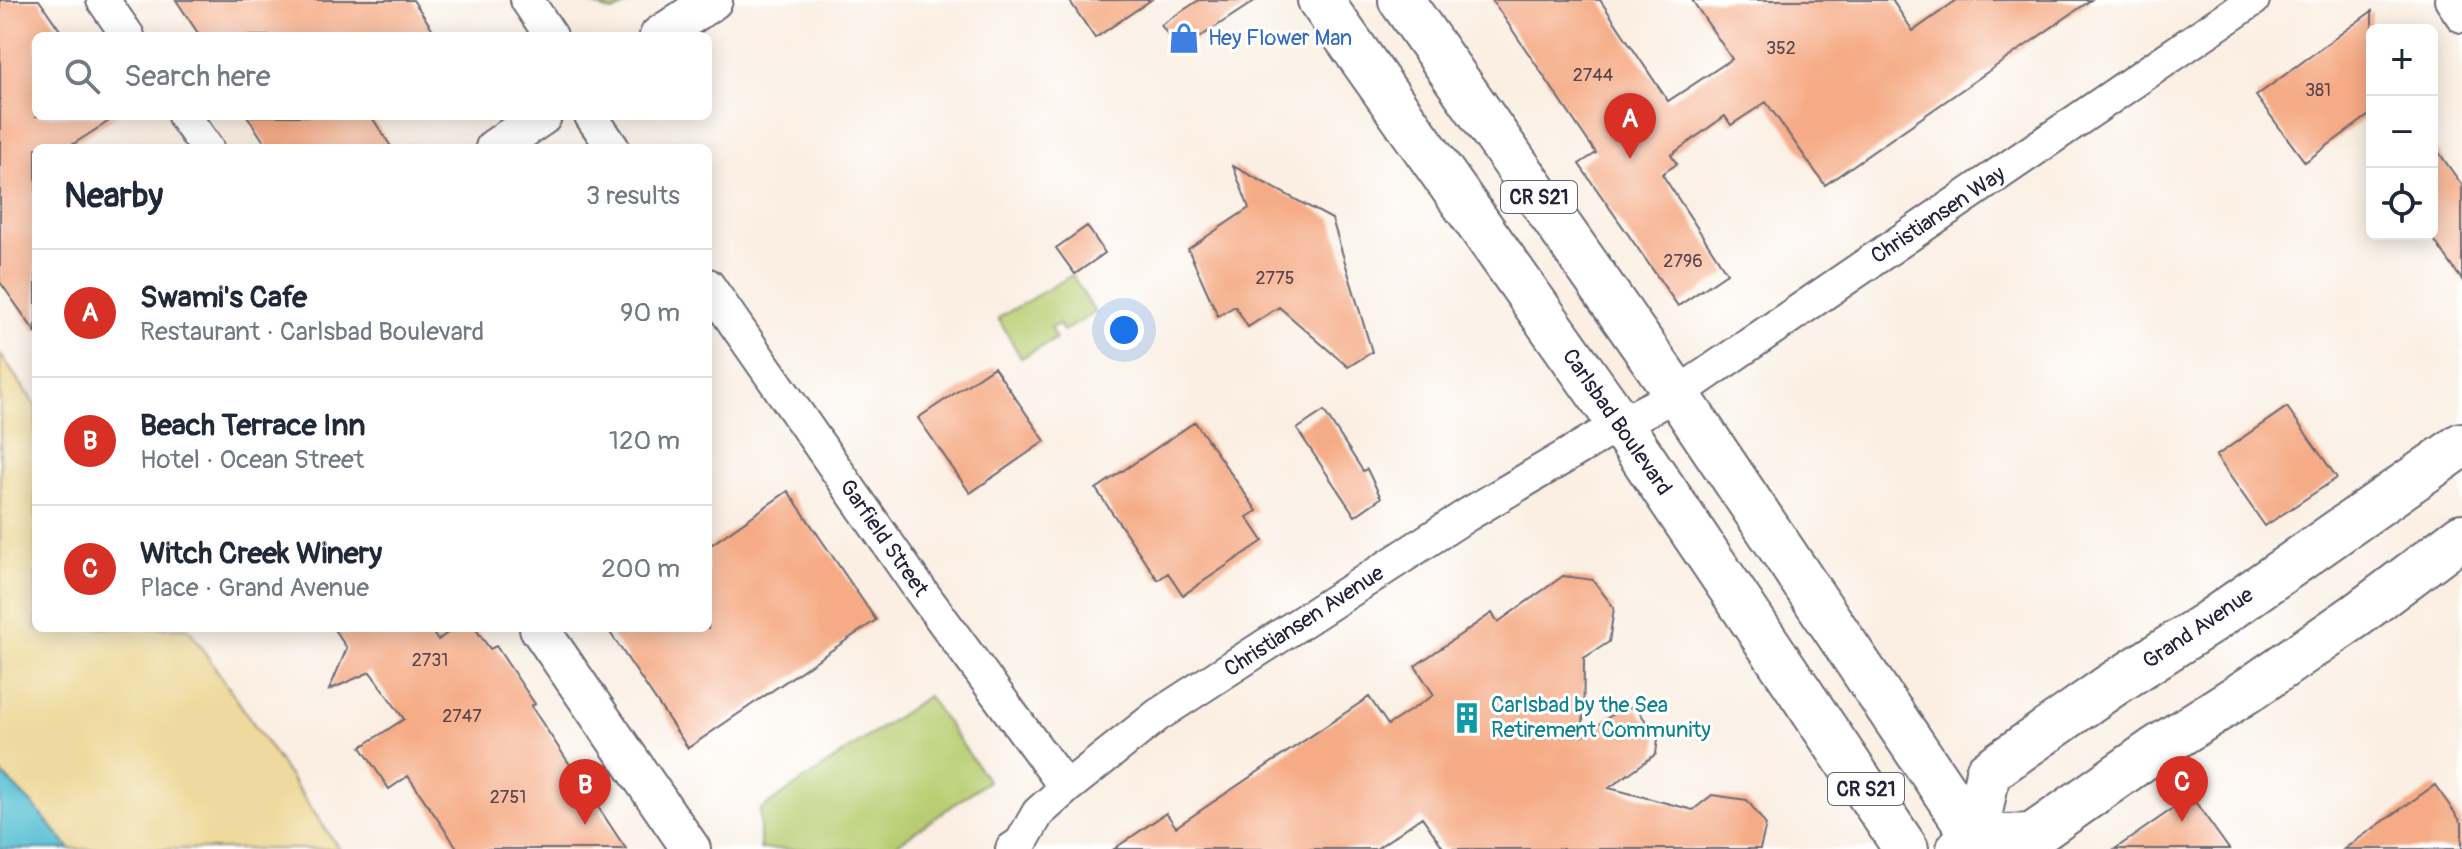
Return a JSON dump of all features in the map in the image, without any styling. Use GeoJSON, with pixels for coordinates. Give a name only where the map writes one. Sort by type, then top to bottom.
{"type":"FeatureCollection","features":[{"type":"Feature","properties":{"kind":"main road","name":"Carlsbad Boulevard"},"geometry":{"type":"LineString","coordinates":[[1320,0],[1620,424],[1906,849]]}},
{"type":"Feature","properties":{"kind":"main road","name":"CR S21"},"geometry":{"type":"LineString","coordinates":[[1401,0],[1677,394],[1972,845]]}},
{"type":"Feature","properties":{"kind":"main road","name":"Grand Avenue"},"geometry":{"type":"LineString","coordinates":[[1972,845],[1988,772],[2462,445]]}},
{"type":"Feature","properties":{"kind":"main road"},"geometry":{"type":"LineString","coordinates":[[1972,845],[2032,836],[2318,642],[2462,536]]}},
{"type":"Feature","properties":{"kind":"street"},"geometry":{"type":"LineString","coordinates":[[103,0],[125,32]]}},
{"type":"Feature","properties":{"kind":"street"},"geometry":{"type":"LineString","coordinates":[[527,0],[548,32]]}},
{"type":"Feature","properties":{"kind":"street"},"geometry":{"type":"LineString","coordinates":[[665,32],[713,0]]}},
{"type":"Feature","properties":{"kind":"street","name":"Christiansen Way"},"geometry":{"type":"LineString","coordinates":[[1620,424],[1677,394],[2253,0]]}},
{"type":"Feature","properties":{"kind":"street"},"geometry":{"type":"LineString","coordinates":[[2451,0],[2462,16]]}},
{"type":"Feature","properties":{"kind":"street"},"geometry":{"type":"LineString","coordinates":[[187,120],[204,144]]}},
{"type":"Feature","properties":{"kind":"street"},"geometry":{"type":"LineString","coordinates":[[501,144],[536,120]]}},
{"type":"Feature","properties":{"kind":"street"},"geometry":{"type":"LineString","coordinates":[[594,120],[610,144]]}},
{"type":"Feature","properties":{"kind":"street","name":"Garfield Street"},"geometry":{"type":"LineString","coordinates":[[712,291],[918,587],[1066,788]]}},
{"type":"Feature","properties":{"kind":"street","name":"Christiansen Avenue"},"geometry":{"type":"LineString","coordinates":[[1012,849],[1021,843],[1038,813],[1158,715],[1467,515],[1620,424]]}},
{"type":"Feature","properties":{"kind":"street"},"geometry":{"type":"LineString","coordinates":[[542,632],[691,849]]}},
{"type":"Feature","properties":{"kind":"green space"},"geometry":{"type":"Polygon","coordinates":[[[580,0],[637,0],[613,12],[580,0]]]}},
{"type":"Feature","properties":{"kind":"green space"},"geometry":{"type":"Polygon","coordinates":[[[1072,275],[1095,313],[1063,331],[1059,324],[1050,328],[1056,339],[1021,358],[998,318],[1072,275]]]}},
{"type":"Feature","properties":{"kind":"green space"},"geometry":{"type":"Polygon","coordinates":[[[928,696],[988,781],[890,849],[760,849],[760,810],[928,696]]]}},
{"type":"Feature","properties":{"kind":"sand"},"geometry":{"type":"Polygon","coordinates":[[[0,354],[32,400],[32,632],[191,632],[339,849],[70,849],[0,772],[0,354]]]}},
{"type":"Feature","properties":{"kind":"water"},"geometry":{"type":"Polygon","coordinates":[[[0,772],[34,806],[70,849],[0,849],[0,772]]]}},
{"type":"Feature","properties":{"kind":"building"},"geometry":{"type":"Polygon","coordinates":[[[0,0],[39,0],[61,32],[32,32],[32,120],[111,120],[73,144],[32,144],[32,327],[0,282],[0,0]]]}},
{"type":"Feature","properties":{"kind":"building"},"geometry":{"type":"Polygon","coordinates":[[[176,0],[413,0],[434,32],[197,32],[176,0]]]}},
{"type":"Feature","properties":{"kind":"building"},"geometry":{"type":"Polygon","coordinates":[[[1069,0],[1151,0],[1095,38],[1069,0]]]}},
{"type":"Feature","properties":{"kind":"building","name":"Hey Flower Man"},"geometry":{"type":"Polygon","coordinates":[[[1199,0],[1256,0],[1179,51],[1161,25],[1199,0]]]}},
{"type":"Feature","properties":{"kind":"building"},"geometry":{"type":"Polygon","coordinates":[[[1492,0],[1600,0],[1668,101],[1732,59],[1692,0],[1892,0],[1913,31],[1957,0],[2091,0],[1825,185],[1766,102],[1731,125],[1725,116],[1671,155],[1677,164],[1662,174],[1727,273],[1678,306],[1579,164],[1596,153],[1492,0]]]}},
{"type":"Feature","properties":{"kind":"building"},"geometry":{"type":"Polygon","coordinates":[[[2372,11],[2372,24],[2366,24],[2366,117],[2305,162],[2256,96],[2372,11]]]}},
{"type":"Feature","properties":{"kind":"building"},"geometry":{"type":"Polygon","coordinates":[[[250,120],[374,120],[389,144],[265,144],[250,120]]]}},
{"type":"Feature","properties":{"kind":"building"},"geometry":{"type":"Polygon","coordinates":[[[2438,151],[2462,185],[2462,280],[2434,240],[2438,240],[2438,151]]]}},
{"type":"Feature","properties":{"kind":"building"},"geometry":{"type":"Polygon","coordinates":[[[1233,166],[1332,219],[1372,352],[1348,367],[1279,307],[1248,327],[1235,306],[1218,316],[1188,249],[1249,208],[1233,166]]]}},
{"type":"Feature","properties":{"kind":"building"},"geometry":{"type":"Polygon","coordinates":[[[1087,226],[1105,253],[1075,274],[1056,248],[1087,226]]]}},
{"type":"Feature","properties":{"kind":"building"},"geometry":{"type":"Polygon","coordinates":[[[994,367],[1045,441],[970,493],[918,418],[994,367]]]}},
{"type":"Feature","properties":{"kind":"building"},"geometry":{"type":"Polygon","coordinates":[[[2287,407],[2337,478],[2265,526],[2216,456],[2287,407]]]}},
{"type":"Feature","properties":{"kind":"building"},"geometry":{"type":"Polygon","coordinates":[[[1324,411],[1363,471],[1367,469],[1381,498],[1355,516],[1297,429],[1324,411]]]}},
{"type":"Feature","properties":{"kind":"building"},"geometry":{"type":"Polygon","coordinates":[[[1195,422],[1257,511],[1247,517],[1263,541],[1183,595],[1168,573],[1158,580],[1096,489],[1195,422]]]}},
{"type":"Feature","properties":{"kind":"building"},"geometry":{"type":"Polygon","coordinates":[[[788,491],[876,620],[688,748],[610,632],[712,632],[712,544],[788,491]]]}},
{"type":"Feature","properties":{"kind":"building","name":"Carlsbad by the Sea Retirement Community"},"geometry":{"type":"Polygon","coordinates":[[[1563,576],[1593,580],[1614,608],[1609,642],[1584,658],[1583,736],[1624,706],[1638,710],[1658,739],[1656,754],[1609,788],[1693,810],[1712,795],[1747,800],[1766,825],[1760,849],[1444,849],[1422,817],[1376,849],[1114,849],[1166,813],[1176,827],[1369,697],[1388,725],[1434,695],[1415,666],[1492,613],[1498,622],[1563,576]]]}},
{"type":"Feature","properties":{"kind":"building"},"geometry":{"type":"Polygon","coordinates":[[[336,632],[432,632],[438,640],[449,632],[478,632],[490,649],[496,646],[535,704],[531,706],[626,849],[458,849],[408,776],[389,789],[361,747],[404,719],[370,672],[329,690],[347,648],[336,632]]]}},
{"type":"Feature","properties":{"kind":"building"},"geometry":{"type":"Polygon","coordinates":[[[2435,785],[2462,823],[2462,849],[2344,849],[2435,785]]]}},
{"type":"Feature","properties":{"kind":"building"},"geometry":{"type":"Polygon","coordinates":[[[2191,796],[2229,849],[2115,849],[2191,796]]]}},
{"type":"Feature","properties":{"kind":"place","name":"Hey Flower Man"},"geometry":{"type":"Point","coordinates":[1184,38]}},
{"type":"Feature","properties":{"kind":"place","name":"Swami's Cafe"},"geometry":{"type":"Point","coordinates":[1630,159]}},
{"type":"Feature","properties":{"kind":"place","name":"Carlsbad by the Sea Retirement Community"},"geometry":{"type":"Point","coordinates":[1467,718]}},
{"type":"Feature","properties":{"kind":"place","name":"Witch Creek Winery"},"geometry":{"type":"Point","coordinates":[2182,822]}},
{"type":"Feature","properties":{"kind":"place","name":"Beach Terrace Inn"},"geometry":{"type":"Point","coordinates":[585,825]}}]}
